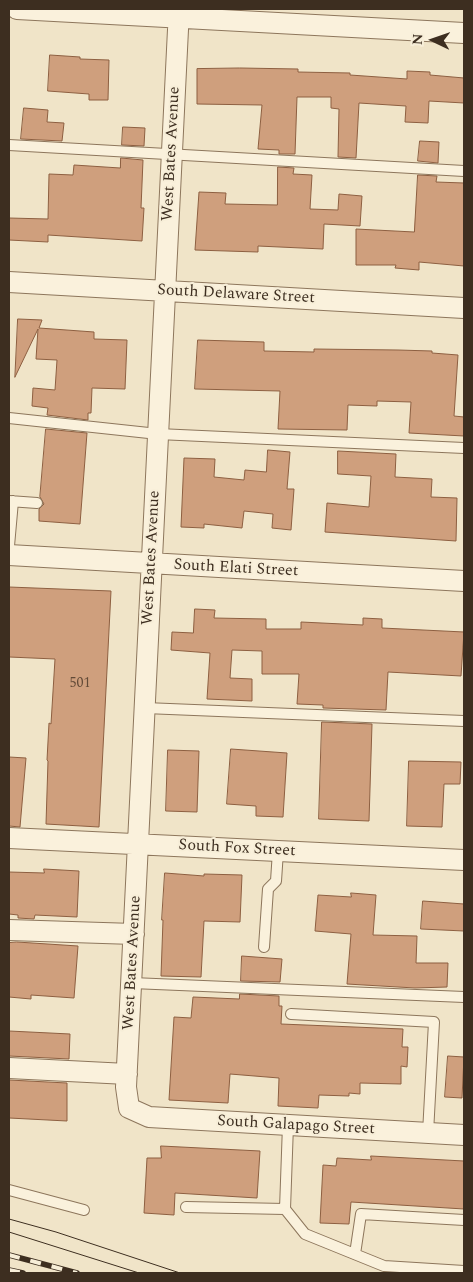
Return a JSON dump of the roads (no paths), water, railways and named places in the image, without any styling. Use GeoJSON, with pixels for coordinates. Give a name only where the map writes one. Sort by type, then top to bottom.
{"type":"FeatureCollection","features":[{"type":"Feature","properties":{"kind":"street"},"geometry":{"type":"LineString","coordinates":[[17,9],[179,13],[464,33]]}},
{"type":"Feature","properties":{"kind":"street","name":"West Bates Avenue"},"geometry":{"type":"LineString","coordinates":[[129,1108],[126,1087],[179,13]]}},
{"type":"Feature","properties":{"kind":"street","name":"South Delaware Street"},"geometry":{"type":"LineString","coordinates":[[9,282],[464,308]]}},
{"type":"Feature","properties":{"kind":"street","name":"South Elati Street"},"geometry":{"type":"LineString","coordinates":[[9,555],[464,581]]}},
{"type":"Feature","properties":{"kind":"street","name":"South Fox Street"},"geometry":{"type":"LineString","coordinates":[[9,838],[464,860]]}},
{"type":"Feature","properties":{"kind":"street"},"geometry":{"type":"LineString","coordinates":[[9,930],[134,934]]}},
{"type":"Feature","properties":{"kind":"street"},"geometry":{"type":"LineString","coordinates":[[9,1068],[127,1074]]}},
{"type":"Feature","properties":{"kind":"street","name":"South Galapago Street"},"geometry":{"type":"LineString","coordinates":[[129,1108],[149,1117],[464,1135]]}},
{"type":"Feature","properties":{"kind":"lane"},"geometry":{"type":"LineString","coordinates":[[9,145],[464,170]]}},
{"type":"Feature","properties":{"kind":"lane"},"geometry":{"type":"LineString","coordinates":[[9,418],[158,434],[464,448]]}},
{"type":"Feature","properties":{"kind":"lane"},"geometry":{"type":"LineString","coordinates":[[9,546],[11,501],[37,503]]}},
{"type":"Feature","properties":{"kind":"lane"},"geometry":{"type":"LineString","coordinates":[[145,708],[464,722]]}},
{"type":"Feature","properties":{"kind":"lane"},"geometry":{"type":"LineString","coordinates":[[264,948],[268,890],[276,881],[278,851]]}},
{"type":"Feature","properties":{"kind":"lane"},"geometry":{"type":"LineString","coordinates":[[132,984],[464,997]]}},
{"type":"Feature","properties":{"kind":"lane"},"geometry":{"type":"LineString","coordinates":[[291,1014],[434,1022],[428,1133]]}},
{"type":"Feature","properties":{"kind":"lane"},"geometry":{"type":"LineString","coordinates":[[288,1125],[285,1209],[305,1234],[384,1266],[464,1271]]}},
{"type":"Feature","properties":{"kind":"lane"},"geometry":{"type":"LineString","coordinates":[[9,1190],[84,1210]]}},
{"type":"Feature","properties":{"kind":"lane"},"geometry":{"type":"LineString","coordinates":[[186,1207],[285,1209]]}},
{"type":"Feature","properties":{"kind":"lane"},"geometry":{"type":"LineString","coordinates":[[355,1254],[361,1214],[464,1220]]}},
{"type":"Feature","properties":{"kind":"tram line"},"geometry":{"type":"LineString","coordinates":[[9,1219],[56,1232],[180,1273]]}},
{"type":"Feature","properties":{"kind":"tram line"},"geometry":{"type":"LineString","coordinates":[[9,1232],[139,1273]]}},
{"type":"Feature","properties":{"kind":"railway"},"geometry":{"type":"LineString","coordinates":[[9,1255],[77,1273]]}},
{"type":"Feature","properties":{"kind":"railway"},"geometry":{"type":"LineString","coordinates":[[9,1270],[23,1273]]}}]}
